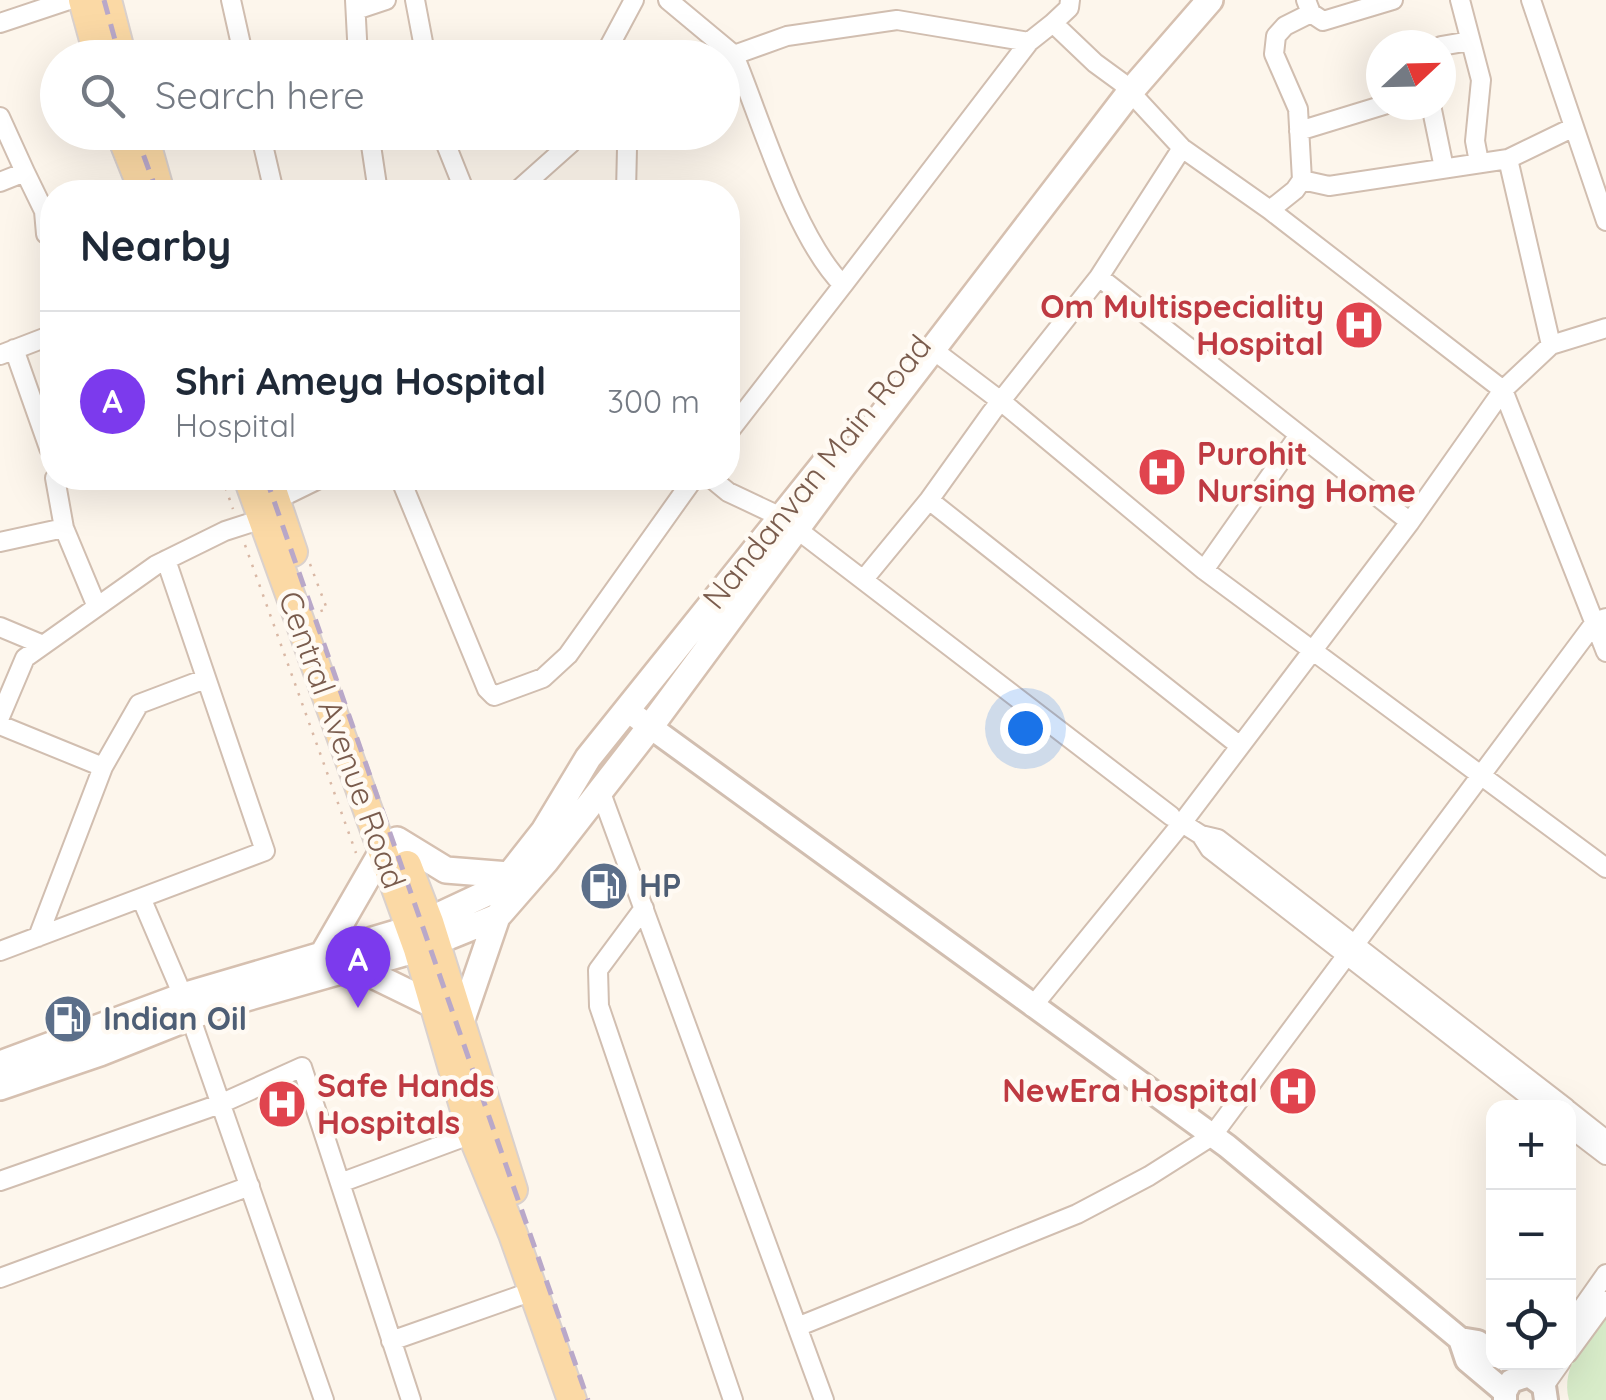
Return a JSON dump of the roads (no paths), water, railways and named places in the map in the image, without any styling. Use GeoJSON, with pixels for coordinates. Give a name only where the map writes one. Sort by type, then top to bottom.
{"type":"FeatureCollection","features":[{"type":"Feature","properties":{"kind":"main road"},"geometry":{"type":"LineString","coordinates":[[84,0],[94,40]]}},
{"type":"Feature","properties":{"kind":"main road"},"geometry":{"type":"LineString","coordinates":[[107,0],[117,40]]}},
{"type":"Feature","properties":{"kind":"main road","name":"Nandanvan Main Road"},"geometry":{"type":"LineString","coordinates":[[0,1064],[186,1006],[323,954],[423,936],[500,887],[544,831],[588,758],[789,523],[921,344],[1126,87],[1189,0]]}},
{"type":"Feature","properties":{"kind":"main road"},"geometry":{"type":"LineString","coordinates":[[460,1025],[496,917],[545,862],[650,727],[789,523],[932,349],[1126,87],[1210,0]]}},
{"type":"Feature","properties":{"kind":"main road"},"geometry":{"type":"LineString","coordinates":[[127,150],[139,180]]}},
{"type":"Feature","properties":{"kind":"main road"},"geometry":{"type":"LineString","coordinates":[[148,150],[157,180]]}},
{"type":"Feature","properties":{"kind":"main road"},"geometry":{"type":"LineString","coordinates":[[261,506],[300,576],[390,845],[460,1025],[585,1400]]}},
{"type":"Feature","properties":{"kind":"main road"},"geometry":{"type":"LineString","coordinates":[[390,845],[446,870],[509,875]]}},
{"type":"Feature","properties":{"kind":"main road"},"geometry":{"type":"LineString","coordinates":[[323,954],[390,845]]}},
{"type":"Feature","properties":{"kind":"main road"},"geometry":{"type":"LineString","coordinates":[[0,1087],[100,1053],[186,1006],[218,1006],[356,967],[423,936],[496,917]]}},
{"type":"Feature","properties":{"kind":"main road"},"geometry":{"type":"LineString","coordinates":[[423,936],[434,1006],[472,1134],[572,1400]]}},
{"type":"Feature","properties":{"kind":"main road"},"geometry":{"type":"LineString","coordinates":[[356,967],[434,1006]]}},
{"type":"Feature","properties":{"kind":"street"},"geometry":{"type":"LineString","coordinates":[[0,23],[69,0]]}},
{"type":"Feature","properties":{"kind":"street"},"geometry":{"type":"LineString","coordinates":[[231,0],[240,40]]}},
{"type":"Feature","properties":{"kind":"street"},"geometry":{"type":"LineString","coordinates":[[357,40],[356,5],[386,0]]}},
{"type":"Feature","properties":{"kind":"street"},"geometry":{"type":"LineString","coordinates":[[415,0],[423,40]]}},
{"type":"Feature","properties":{"kind":"street"},"geometry":{"type":"LineString","coordinates":[[613,40],[634,0]]}},
{"type":"Feature","properties":{"kind":"street"},"geometry":{"type":"LineString","coordinates":[[668,0],[717,40]]}},
{"type":"Feature","properties":{"kind":"street"},"geometry":{"type":"LineString","coordinates":[[740,418],[1028,42],[1069,8],[1070,0]]}},
{"type":"Feature","properties":{"kind":"street"},"geometry":{"type":"LineString","coordinates":[[1270,210],[1302,180],[1300,130],[1293,93],[1274,54],[1276,36],[1309,6],[1323,22],[1393,0]]}},
{"type":"Feature","properties":{"kind":"street"},"geometry":{"type":"LineString","coordinates":[[1460,0],[1481,80],[1475,141],[1478,162]]}},
{"type":"Feature","properties":{"kind":"street"},"geometry":{"type":"LineString","coordinates":[[1531,0],[1606,221]]}},
{"type":"Feature","properties":{"kind":"street"},"geometry":{"type":"LineString","coordinates":[[740,52],[787,36],[897,20],[1028,42]]}},
{"type":"Feature","properties":{"kind":"street"},"geometry":{"type":"LineString","coordinates":[[1053,22],[1126,87],[1182,148],[1270,210],[1503,390],[1601,620],[1606,652]]}},
{"type":"Feature","properties":{"kind":"street"},"geometry":{"type":"LineString","coordinates":[[1456,43],[1470,41]]}},
{"type":"Feature","properties":{"kind":"street"},"geometry":{"type":"LineString","coordinates":[[740,69],[803,226],[824,267],[843,285]]}},
{"type":"Feature","properties":{"kind":"street"},"geometry":{"type":"LineString","coordinates":[[1300,130],[1366,110]]}},
{"type":"Feature","properties":{"kind":"street"},"geometry":{"type":"LineString","coordinates":[[0,117],[40,203]]}},
{"type":"Feature","properties":{"kind":"street"},"geometry":{"type":"LineString","coordinates":[[1434,120],[1444,168]]}},
{"type":"Feature","properties":{"kind":"street"},"geometry":{"type":"LineString","coordinates":[[1302,180],[1329,186],[1508,159],[1574,127]]}},
{"type":"Feature","properties":{"kind":"street"},"geometry":{"type":"LineString","coordinates":[[864,579],[1099,277],[1182,148]]}},
{"type":"Feature","properties":{"kind":"street"},"geometry":{"type":"LineString","coordinates":[[264,150],[271,180]]}},
{"type":"Feature","properties":{"kind":"street"},"geometry":{"type":"LineString","coordinates":[[372,150],[376,180]]}},
{"type":"Feature","properties":{"kind":"street"},"geometry":{"type":"LineString","coordinates":[[448,150],[460,180]]}},
{"type":"Feature","properties":{"kind":"street"},"geometry":{"type":"LineString","coordinates":[[529,180],[562,150]]}},
{"type":"Feature","properties":{"kind":"street"},"geometry":{"type":"LineString","coordinates":[[626,180],[627,150]]}},
{"type":"Feature","properties":{"kind":"street"},"geometry":{"type":"LineString","coordinates":[[1508,159],[1551,345]]}},
{"type":"Feature","properties":{"kind":"street"},"geometry":{"type":"LineString","coordinates":[[0,182],[25,172]]}},
{"type":"Feature","properties":{"kind":"street"},"geometry":{"type":"LineString","coordinates":[[1099,277],[1410,522]]}},
{"type":"Feature","properties":{"kind":"street"},"geometry":{"type":"LineString","coordinates":[[1032,1007],[1176,819],[1240,746],[1410,522],[1503,390],[1551,345],[1606,328]]}},
{"type":"Feature","properties":{"kind":"street"},"geometry":{"type":"LineString","coordinates":[[40,340],[7,352],[40,428]]}},
{"type":"Feature","properties":{"kind":"street"},"geometry":{"type":"LineString","coordinates":[[932,349],[1002,402],[1204,570],[1606,868]]}},
{"type":"Feature","properties":{"kind":"street"},"geometry":{"type":"LineString","coordinates":[[1204,570],[1299,435]]}},
{"type":"Feature","properties":{"kind":"street"},"geometry":{"type":"LineString","coordinates":[[57,490],[64,528],[98,607]]}},
{"type":"Feature","properties":{"kind":"street"},"geometry":{"type":"LineString","coordinates":[[103,767],[0,721],[25,658],[166,560],[295,490]]}},
{"type":"Feature","properties":{"kind":"street"},"geometry":{"type":"LineString","coordinates":[[405,490],[487,689],[494,696],[543,678],[568,655],[685,490]]}},
{"type":"Feature","properties":{"kind":"street"},"geometry":{"type":"LineString","coordinates":[[726,490],[789,523],[1201,835],[1210,849],[1555,1100]]}},
{"type":"Feature","properties":{"kind":"street"},"geometry":{"type":"LineString","coordinates":[[929,500],[1240,746]]}},
{"type":"Feature","properties":{"kind":"street"},"geometry":{"type":"LineString","coordinates":[[0,542],[64,528]]}},
{"type":"Feature","properties":{"kind":"street"},"geometry":{"type":"LineString","coordinates":[[0,951],[265,851],[166,560]]}},
{"type":"Feature","properties":{"kind":"street"},"geometry":{"type":"LineString","coordinates":[[798,1327],[1077,1214],[1150,1176],[1212,1136],[1601,620]]}},
{"type":"Feature","properties":{"kind":"street"},"geometry":{"type":"LineString","coordinates":[[0,627],[44,645]]}},
{"type":"Feature","properties":{"kind":"street"},"geometry":{"type":"LineString","coordinates":[[38,938],[103,767],[139,704],[205,678]]}},
{"type":"Feature","properties":{"kind":"street"},"geometry":{"type":"LineString","coordinates":[[626,710],[1212,1136],[1460,1339],[1478,1342],[1486,1349]]}},
{"type":"Feature","properties":{"kind":"street"},"geometry":{"type":"LineString","coordinates":[[600,790],[824,1400]]}},
{"type":"Feature","properties":{"kind":"street"},"geometry":{"type":"LineString","coordinates":[[142,900],[186,1006],[324,1400]]}},
{"type":"Feature","properties":{"kind":"street"},"geometry":{"type":"LineString","coordinates":[[644,908],[598,970],[600,1006],[733,1400]]}},
{"type":"Feature","properties":{"kind":"street"},"geometry":{"type":"LineString","coordinates":[[1353,950],[1534,1100]]}},
{"type":"Feature","properties":{"kind":"street"},"geometry":{"type":"LineString","coordinates":[[0,1181],[220,1104],[302,1067],[411,1400]]}},
{"type":"Feature","properties":{"kind":"street"},"geometry":{"type":"LineString","coordinates":[[1576,1116],[1606,1140]]}},
{"type":"Feature","properties":{"kind":"street"},"geometry":{"type":"LineString","coordinates":[[1576,1132],[1606,1155]]}},
{"type":"Feature","properties":{"kind":"street"},"geometry":{"type":"LineString","coordinates":[[340,1183],[472,1134]]}},
{"type":"Feature","properties":{"kind":"street"},"geometry":{"type":"LineString","coordinates":[[0,1278],[250,1186]]}},
{"type":"Feature","properties":{"kind":"street"},"geometry":{"type":"LineString","coordinates":[[1576,1317],[1606,1274]]}},
{"type":"Feature","properties":{"kind":"street"},"geometry":{"type":"LineString","coordinates":[[391,1341],[533,1291]]}},
{"type":"Feature","properties":{"kind":"street"},"geometry":{"type":"LineString","coordinates":[[1576,1342],[1606,1302]]}},
{"type":"Feature","properties":{"kind":"street"},"geometry":{"type":"LineString","coordinates":[[1460,1339],[1467,1360],[1525,1388],[1551,1370]]}},
{"type":"Feature","properties":{"kind":"railway"},"geometry":{"type":"LineString","coordinates":[[104,0],[115,40]]}},
{"type":"Feature","properties":{"kind":"railway"},"geometry":{"type":"LineString","coordinates":[[142,150],[153,180]]}},
{"type":"Feature","properties":{"kind":"railway"},"geometry":{"type":"LineString","coordinates":[[270,490],[588,1400]]}},
{"type":"Feature","properties":{"kind":"place","name":"Om Multispeciality Hospital"},"geometry":{"type":"Point","coordinates":[1359,325]}},
{"type":"Feature","properties":{"kind":"place","name":"Purohit Nursing Home"},"geometry":{"type":"Point","coordinates":[1162,472]}},
{"type":"Feature","properties":{"kind":"place","name":"HP"},"geometry":{"type":"Point","coordinates":[604,886]}},
{"type":"Feature","properties":{"kind":"place","name":"Shri Ameya Hospital"},"geometry":{"type":"Point","coordinates":[358,1008]}},
{"type":"Feature","properties":{"kind":"place","name":"Indian Oil"},"geometry":{"type":"Point","coordinates":[68,1019]}},
{"type":"Feature","properties":{"kind":"place","name":"NewEra Hospital"},"geometry":{"type":"Point","coordinates":[1293,1091]}},
{"type":"Feature","properties":{"kind":"place","name":"Safe Hands Hospitals"},"geometry":{"type":"Point","coordinates":[282,1104]}}]}
